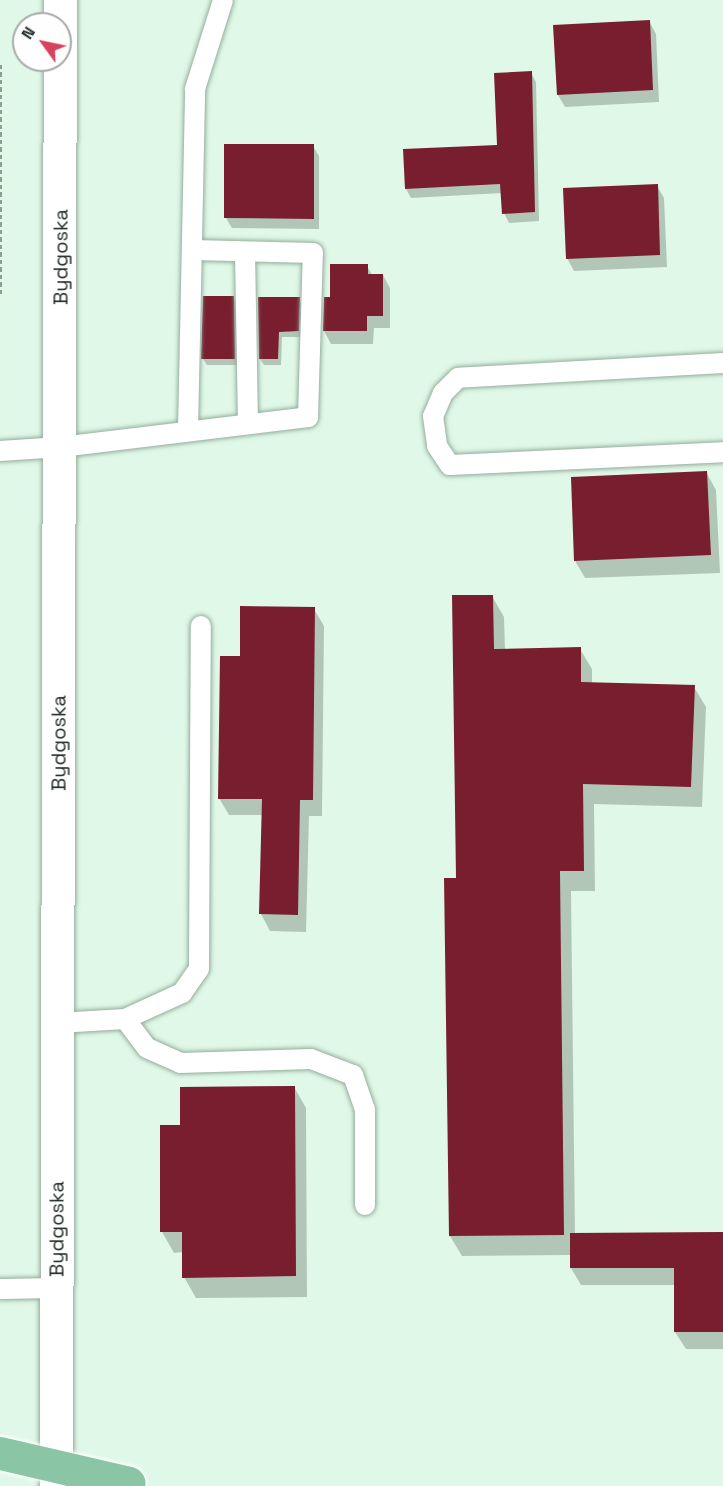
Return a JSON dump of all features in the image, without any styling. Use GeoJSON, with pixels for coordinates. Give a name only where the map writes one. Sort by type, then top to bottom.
{"type":"FeatureCollection","features":[{"type":"Feature","properties":{"kind":"main road"},"geometry":{"type":"LineString","coordinates":[[0,1453],[129,1483]]}},
{"type":"Feature","properties":{"kind":"street","name":"Bydgoska"},"geometry":{"type":"LineString","coordinates":[[56,1486],[61,447],[60,0]]}},
{"type":"Feature","properties":{"kind":"lane"},"geometry":{"type":"LineString","coordinates":[[188,431],[195,89],[223,0]]}},
{"type":"Feature","properties":{"kind":"lane"},"geometry":{"type":"LineString","coordinates":[[0,451],[61,447],[308,417],[312,253],[193,250]]}},
{"type":"Feature","properties":{"kind":"lane"},"geometry":{"type":"LineString","coordinates":[[245,252],[248,424]]}},
{"type":"Feature","properties":{"kind":"lane"},"geometry":{"type":"LineString","coordinates":[[723,363],[458,378],[443,393],[433,416],[437,446],[450,465],[723,453]]}},
{"type":"Feature","properties":{"kind":"lane"},"geometry":{"type":"LineString","coordinates":[[58,1023],[125,1019],[182,993],[199,969],[201,626]]}},
{"type":"Feature","properties":{"kind":"lane"},"geometry":{"type":"LineString","coordinates":[[125,1019],[147,1048],[180,1063],[311,1059],[353,1075],[364,1109],[365,1205]]}},
{"type":"Feature","properties":{"kind":"lane"},"geometry":{"type":"LineString","coordinates":[[0,1289],[57,1288]]}},
{"type":"Feature","properties":{"kind":"path"},"geometry":{"type":"LineString","coordinates":[[0,65],[0,296]]}},
{"type":"Feature","properties":{"kind":"building"},"geometry":{"type":"Polygon","coordinates":[[[650,20],[653,90],[557,95],[553,25],[650,20]]]}},
{"type":"Feature","properties":{"kind":"building"},"geometry":{"type":"Polygon","coordinates":[[[532,71],[535,212],[502,214],[500,184],[405,189],[403,149],[497,145],[494,73],[532,71]]]}},
{"type":"Feature","properties":{"kind":"building"},"geometry":{"type":"Polygon","coordinates":[[[224,144],[314,144],[314,219],[224,218],[224,144]]]}},
{"type":"Feature","properties":{"kind":"building"},"geometry":{"type":"Polygon","coordinates":[[[658,184],[660,255],[566,259],[563,188],[658,184]]]}},
{"type":"Feature","properties":{"kind":"building"},"geometry":{"type":"Polygon","coordinates":[[[330,264],[368,264],[368,274],[383,274],[383,316],[367,316],[367,331],[323,331],[324,297],[330,297],[330,264]]]}},
{"type":"Feature","properties":{"kind":"building"},"geometry":{"type":"Polygon","coordinates":[[[203,296],[234,296],[235,359],[201,359],[203,296]]]}},
{"type":"Feature","properties":{"kind":"building"},"geometry":{"type":"Polygon","coordinates":[[[258,297],[300,297],[299,331],[279,332],[278,359],[259,359],[258,297]]]}},
{"type":"Feature","properties":{"kind":"building"},"geometry":{"type":"Polygon","coordinates":[[[707,471],[711,555],[574,561],[571,477],[707,471]]]}},
{"type":"Feature","properties":{"kind":"building"},"geometry":{"type":"Polygon","coordinates":[[[452,595],[493,595],[494,649],[581,647],[581,682],[695,685],[691,787],[583,784],[584,871],[560,871],[564,1235],[449,1236],[444,878],[456,878],[452,595]]]}},
{"type":"Feature","properties":{"kind":"building"},"geometry":{"type":"Polygon","coordinates":[[[240,606],[315,607],[313,800],[300,800],[298,915],[259,914],[262,799],[218,799],[220,656],[240,656],[240,606]]]}},
{"type":"Feature","properties":{"kind":"building"},"geometry":{"type":"Polygon","coordinates":[[[295,1086],[296,1276],[182,1278],[182,1232],[160,1232],[160,1125],[180,1125],[180,1087],[295,1086]]]}},
{"type":"Feature","properties":{"kind":"building"},"geometry":{"type":"Polygon","coordinates":[[[723,1232],[723,1332],[674,1332],[674,1268],[570,1268],[570,1233],[723,1232]]]}}]}
